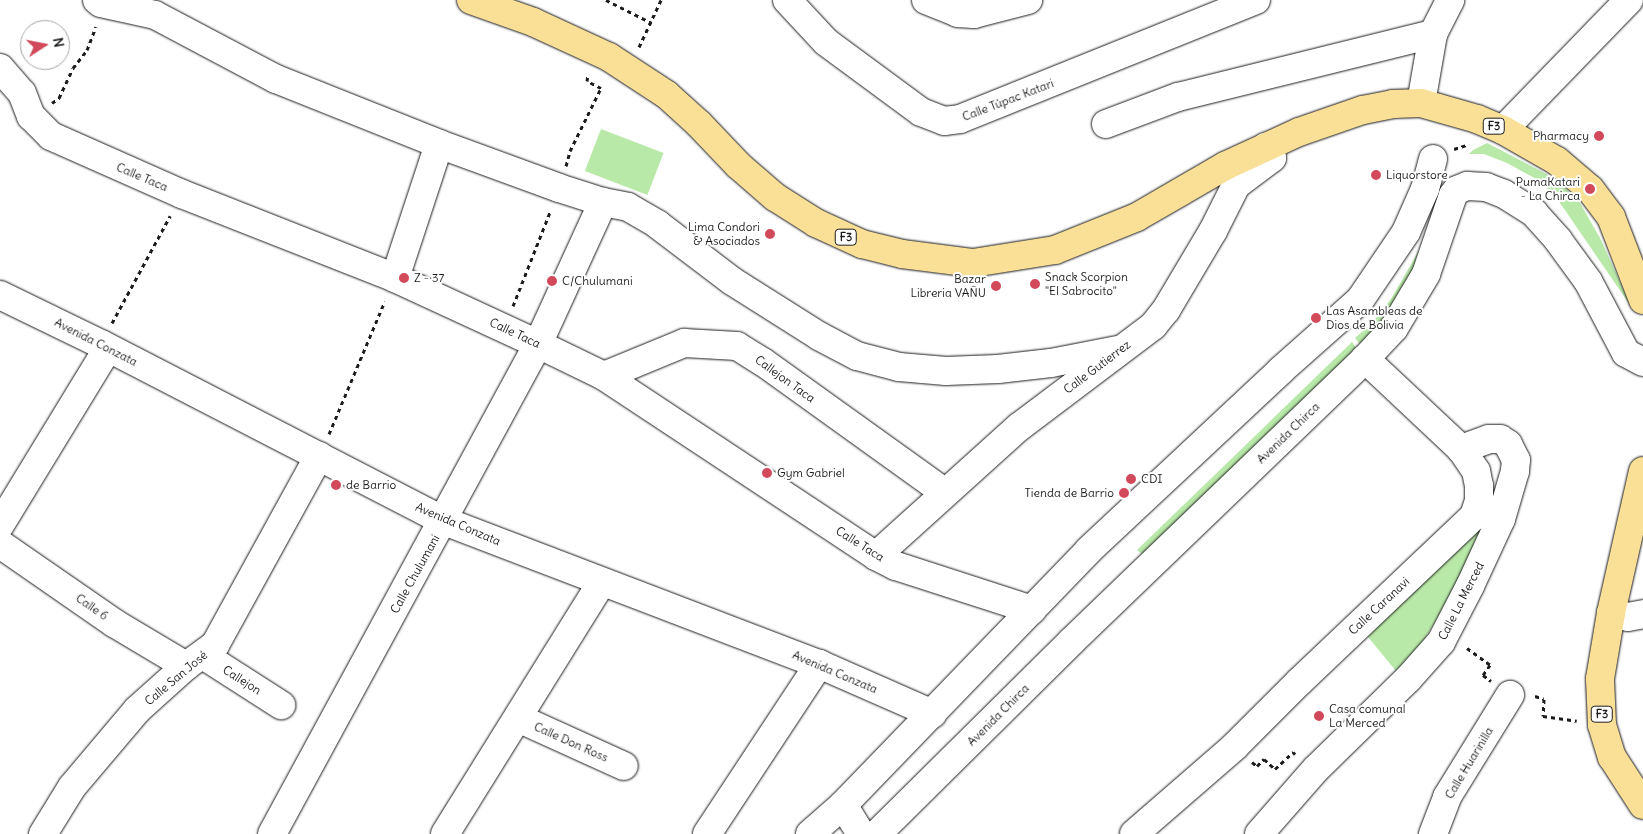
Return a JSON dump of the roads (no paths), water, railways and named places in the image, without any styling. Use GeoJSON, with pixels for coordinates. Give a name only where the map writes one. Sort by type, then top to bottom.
{"type":"FeatureCollection","features":[{"type":"Feature","properties":{"kind":"highway","name":"F3"},"geometry":{"type":"LineString","coordinates":[[471,0],[533,22],[609,57],[667,96],[699,124],[738,165],[775,197],[816,223],[862,244],[902,254],[973,263],[1023,256],[1063,247],[1137,217],[1225,166],[1266,146],[1363,110],[1393,104],[1421,103],[1477,119],[1503,130],[1557,161],[1590,189],[1611,217],[1643,300]]}},
{"type":"Feature","properties":{"kind":"highway","name":"F3"},"geometry":{"type":"LineString","coordinates":[[1643,471],[1611,613],[1600,679],[1602,725],[1612,757],[1643,805]]}},
{"type":"Feature","properties":{"kind":"street","name":"Calle Túpac Katari"},"geometry":{"type":"LineString","coordinates":[[787,0],[826,42],[921,112],[944,121],[960,119],[1256,0]]}},
{"type":"Feature","properties":{"kind":"street"},"geometry":{"type":"LineString","coordinates":[[926,0],[958,13],[974,14],[1028,0]]}},
{"type":"Feature","properties":{"kind":"street"},"geometry":{"type":"LineString","coordinates":[[1421,103],[1433,34],[1450,0]]}},
{"type":"Feature","properties":{"kind":"street"},"geometry":{"type":"LineString","coordinates":[[1503,130],[1629,0]]}},
{"type":"Feature","properties":{"kind":"street"},"geometry":{"type":"LineString","coordinates":[[99,2],[155,15],[276,80],[439,144],[559,188],[603,202],[628,207],[657,224],[732,281],[819,336],[857,356],[899,368],[946,371],[998,369],[1051,363],[1118,350]]}},
{"type":"Feature","properties":{"kind":"street"},"geometry":{"type":"LineString","coordinates":[[1106,124],[1178,97],[1433,34]]}},
{"type":"Feature","properties":{"kind":"street","name":"Calle Taca"},"geometry":{"type":"LineString","coordinates":[[0,68],[22,93],[31,116],[51,136],[182,194],[396,278],[505,328],[604,376],[876,556],[896,566],[1032,610]]}},
{"type":"Feature","properties":{"kind":"street"},"geometry":{"type":"LineString","coordinates":[[396,278],[439,144]]}},
{"type":"Feature","properties":{"kind":"street","name":"Calle Gutierrez"},"geometry":{"type":"LineString","coordinates":[[876,556],[1018,427],[1118,350],[1153,326],[1166,310],[1213,231],[1236,185],[1272,158],[1266,146]]}},
{"type":"Feature","properties":{"kind":"street"},"geometry":{"type":"LineString","coordinates":[[810,834],[843,805],[933,714],[1089,550],[1360,300],[1406,232],[1425,189],[1433,159]]}},
{"type":"Feature","properties":{"kind":"street","name":"Avenida Chirca"},"geometry":{"type":"LineString","coordinates":[[877,834],[1072,642],[1365,359],[1394,328],[1426,274],[1453,195],[1457,190],[1467,186],[1486,187],[1504,194],[1534,213],[1558,240],[1588,281],[1626,353],[1643,362]]}},
{"type":"Feature","properties":{"kind":"street","name":"Calle Chulumani"},"geometry":{"type":"LineString","coordinates":[[272,834],[538,344],[603,202]]}},
{"type":"Feature","properties":{"kind":"street"},"geometry":{"type":"LineString","coordinates":[[1388,259],[1434,251]]}},
{"type":"Feature","properties":{"kind":"street","name":"Avenida Conzata"},"geometry":{"type":"LineString","coordinates":[[0,295],[104,346],[444,520],[819,664],[933,714]]}},
{"type":"Feature","properties":{"kind":"street","name":"Callejon Taca"},"geometry":{"type":"LineString","coordinates":[[604,376],[684,342],[737,346],[763,362],[946,493]]}},
{"type":"Feature","properties":{"kind":"street"},"geometry":{"type":"LineString","coordinates":[[0,525],[104,346]]}},
{"type":"Feature","properties":{"kind":"street","name":"Calle Caranavi"},"geometry":{"type":"LineString","coordinates":[[1134,834],[1234,747],[1299,682],[1474,516],[1479,501],[1476,471],[1461,449],[1365,359]]}},
{"type":"Feature","properties":{"kind":"street","name":"Calle La Merced"},"geometry":{"type":"LineString","coordinates":[[1259,834],[1316,769],[1408,679],[1441,642],[1501,519],[1515,471],[1516,460],[1513,451],[1508,444],[1500,439],[1489,439],[1461,449]]}},
{"type":"Feature","properties":{"kind":"street","name":"Calle San José"},"geometry":{"type":"LineString","coordinates":[[43,834],[72,787],[101,750],[138,710],[215,645],[319,456]]}},
{"type":"Feature","properties":{"kind":"street","name":"Calle 6"},"geometry":{"type":"LineString","coordinates":[[0,544],[114,623],[194,661]]}},
{"type":"Feature","properties":{"kind":"street"},"geometry":{"type":"LineString","coordinates":[[445,834],[602,582]]}},
{"type":"Feature","properties":{"kind":"street"},"geometry":{"type":"LineString","coordinates":[[1611,613],[1628,617],[1643,614]]}},
{"type":"Feature","properties":{"kind":"street","name":"Callejon"},"geometry":{"type":"LineString","coordinates":[[194,661],[281,705]]}},
{"type":"Feature","properties":{"kind":"street"},"geometry":{"type":"LineString","coordinates":[[707,834],[819,664]]}},
{"type":"Feature","properties":{"kind":"street","name":"Calle Huarinilla"},"geometry":{"type":"LineString","coordinates":[[1433,834],[1447,797],[1510,695]]}},
{"type":"Feature","properties":{"kind":"street","name":"Calle Don Ross"},"geometry":{"type":"LineString","coordinates":[[518,718],[624,766]]}},
{"type":"Feature","properties":{"kind":"street"},"geometry":{"type":"LineString","coordinates":[[843,805],[861,834]]}},
{"type":"Feature","properties":{"kind":"place","name":"Pharmacy"},"geometry":{"type":"Point","coordinates":[1599,136]}},
{"type":"Feature","properties":{"kind":"place","name":"Liquorstore"},"geometry":{"type":"Point","coordinates":[1376,175]}},
{"type":"Feature","properties":{"kind":"place","name":"PumaKatari - La Chirca"},"geometry":{"type":"Point","coordinates":[1590,189]}},
{"type":"Feature","properties":{"kind":"place","name":"Lima Condori & Asociados"},"geometry":{"type":"Point","coordinates":[770,234]}},
{"type":"Feature","properties":{"kind":"place","name":"Z - 37"},"geometry":{"type":"Point","coordinates":[404,278]}},
{"type":"Feature","properties":{"kind":"place","name":"C/Chulumani"},"geometry":{"type":"Point","coordinates":[552,281]}},
{"type":"Feature","properties":{"kind":"place","name":"Snack Scorpion \"El Sabrocito\""},"geometry":{"type":"Point","coordinates":[1035,284]}},
{"type":"Feature","properties":{"kind":"place","name":"Bazar Libreria VAÑU"},"geometry":{"type":"Point","coordinates":[996,286]}},
{"type":"Feature","properties":{"kind":"place","name":"Las Asambleas de Dios de Bolivia"},"geometry":{"type":"Point","coordinates":[1316,318]}},
{"type":"Feature","properties":{"kind":"place","name":"Gym Gabriel"},"geometry":{"type":"Point","coordinates":[767,473]}},
{"type":"Feature","properties":{"kind":"place","name":"CDI"},"geometry":{"type":"Point","coordinates":[1131,479]}},
{"type":"Feature","properties":{"kind":"place","name":"de Barrio"},"geometry":{"type":"Point","coordinates":[336,485]}},
{"type":"Feature","properties":{"kind":"place","name":"Tienda de Barrio"},"geometry":{"type":"Point","coordinates":[1124,493]}},
{"type":"Feature","properties":{"kind":"place","name":"Casa comunal La Merced"},"geometry":{"type":"Point","coordinates":[1319,716]}}]}
